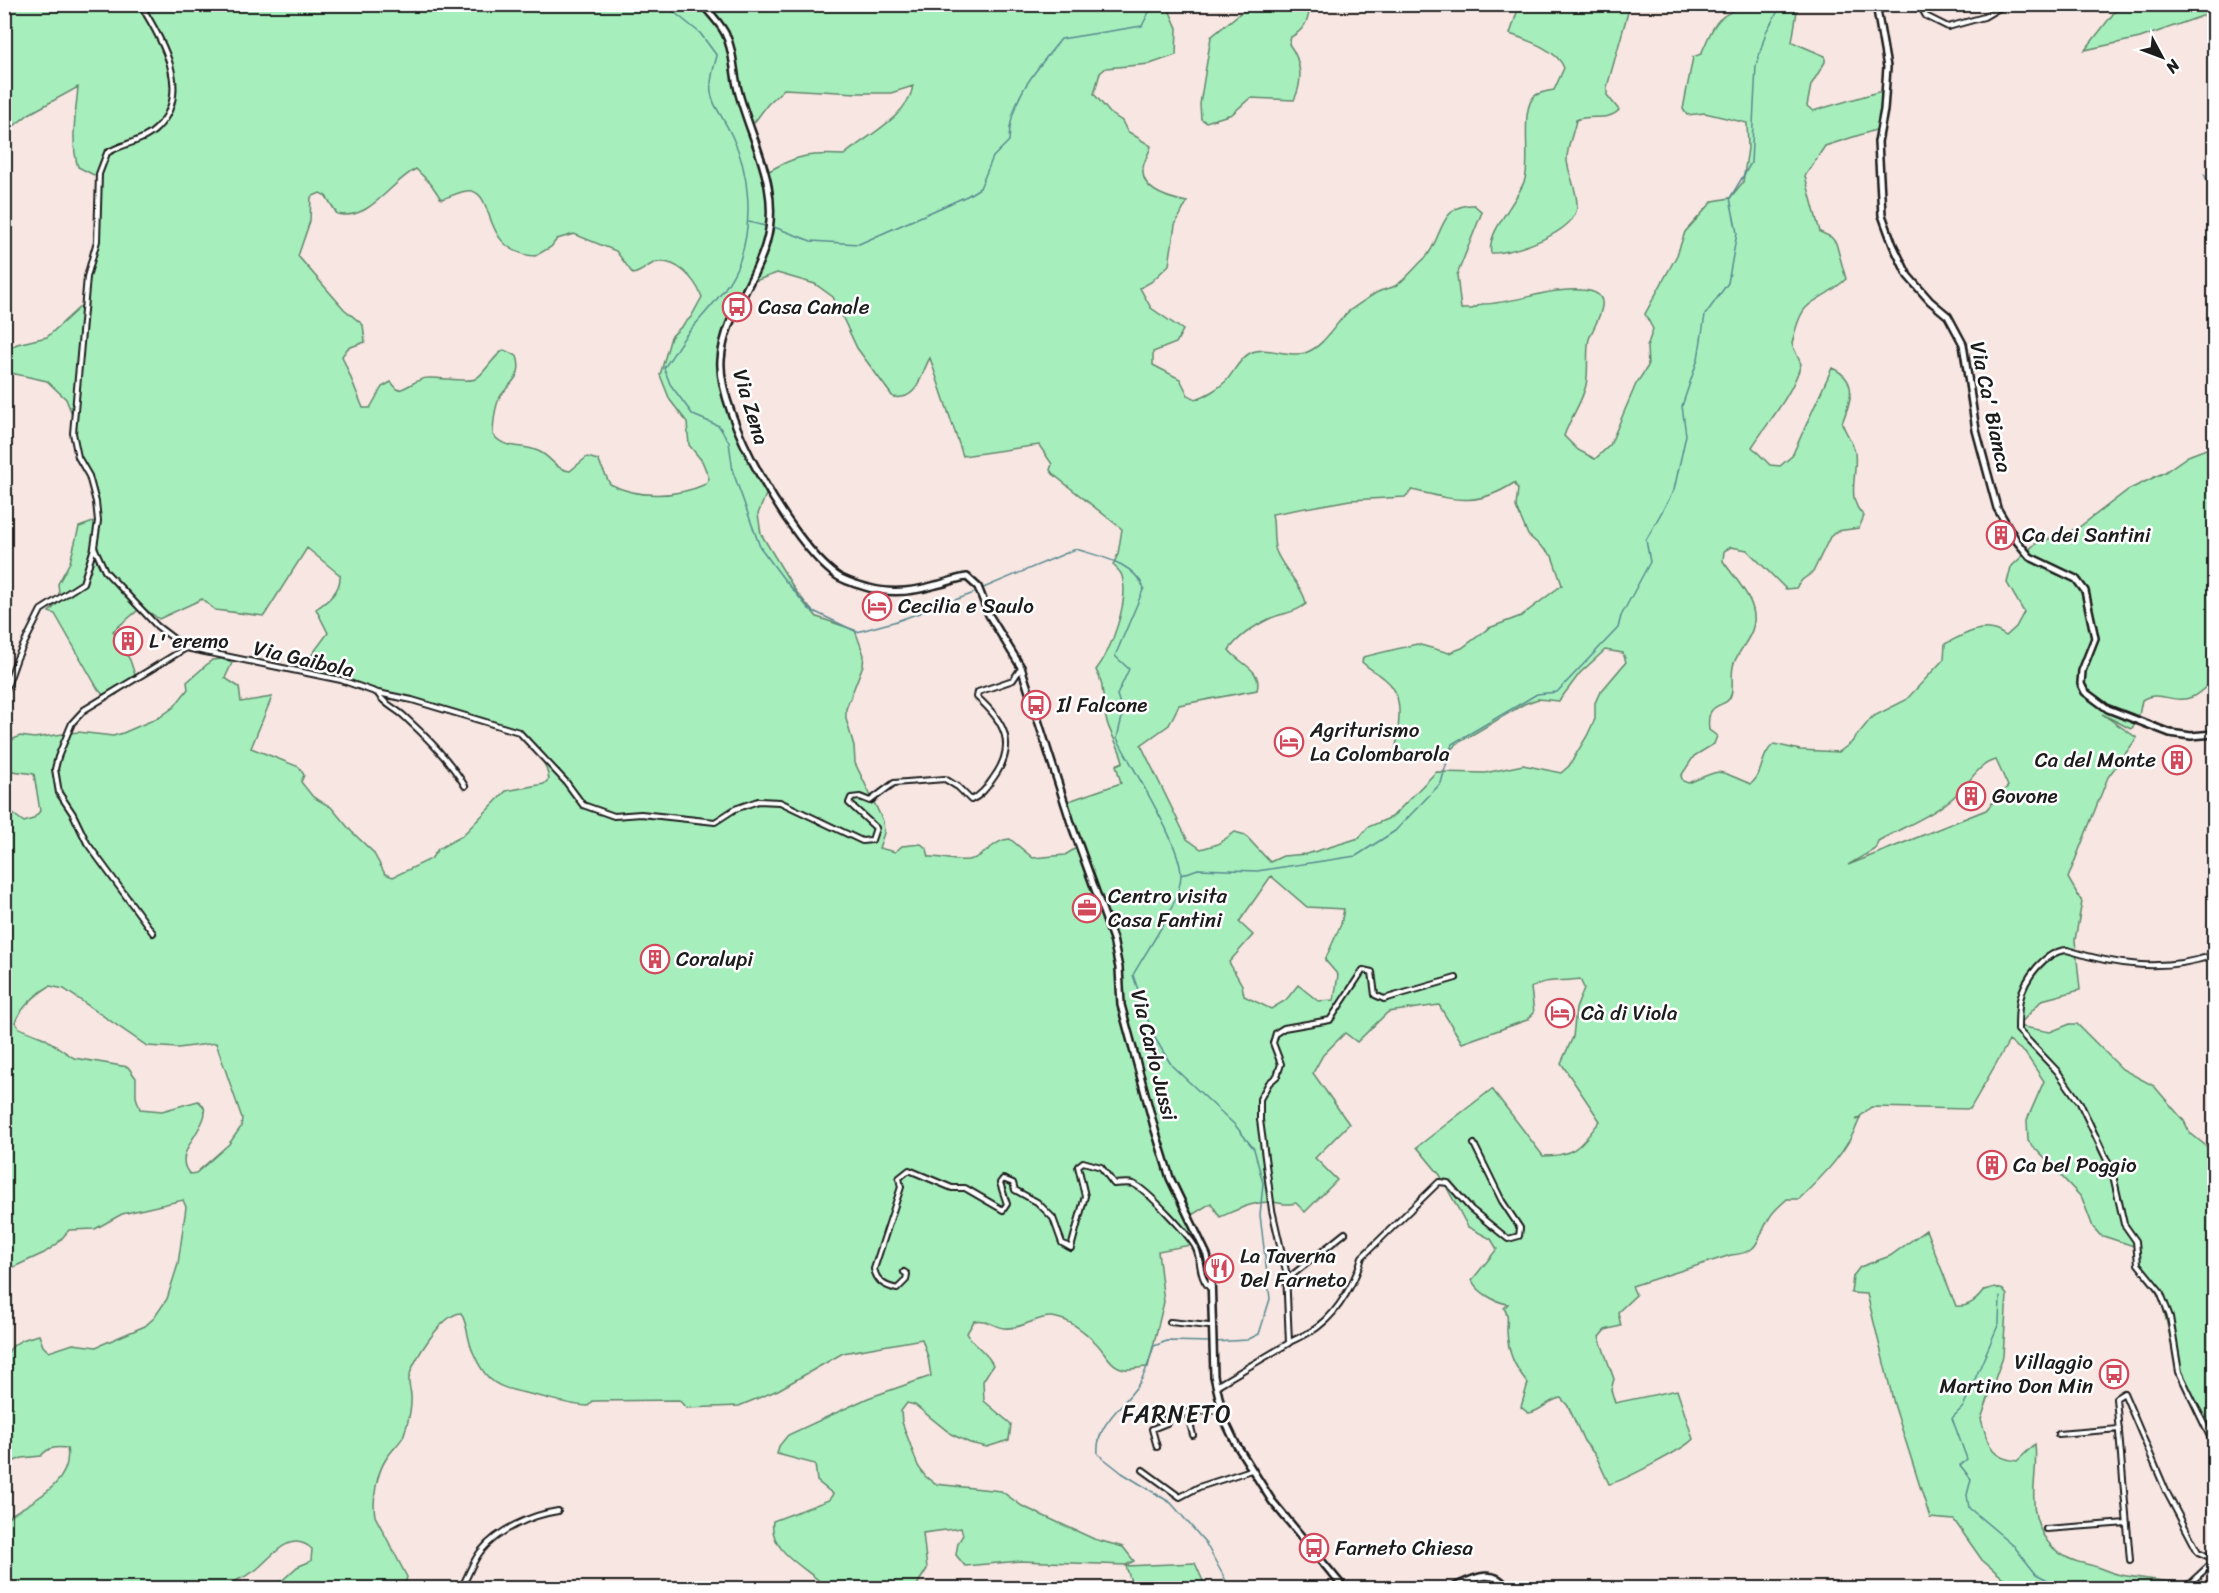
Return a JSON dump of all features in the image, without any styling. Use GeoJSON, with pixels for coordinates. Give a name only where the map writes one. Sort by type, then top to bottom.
{"type":"FeatureCollection","features":[{"type":"Feature","properties":{"kind":"street"},"geometry":{"type":"LineString","coordinates":[[4,695],[30,628],[41,610],[82,583],[94,547],[98,521],[96,502],[89,476],[78,457],[74,433],[87,277],[97,241],[99,174],[107,153],[157,128],[174,101],[169,61],[162,38],[140,4]]}},
{"type":"Feature","properties":{"kind":"street","name":"Via Zena"},"geometry":{"type":"LineString","coordinates":[[702,4],[721,26],[730,44],[738,91],[766,171],[770,198],[767,241],[757,267],[727,327],[720,363],[745,452],[807,544],[838,577],[886,591],[915,590],[967,577],[978,587],[984,602]]}},
{"type":"Feature","properties":{"kind":"street","name":"Via Ca' Bianca"},"geometry":{"type":"LineString","coordinates":[[1876,4],[1887,67],[1884,110],[1878,142],[1882,215],[1890,239],[1908,276],[1930,301],[1948,316],[1963,344],[1976,430],[1997,508],[2024,551],[2037,561],[2076,579],[2085,591],[2094,638],[2082,671],[2081,684],[2085,692],[2108,709],[2170,733],[2191,736],[2214,734]]}},
{"type":"Feature","properties":{"kind":"street"},"geometry":{"type":"LineString","coordinates":[[1919,4],[1926,16],[1948,27],[1984,17],[2006,4]]}},
{"type":"Feature","properties":{"kind":"street"},"geometry":{"type":"LineString","coordinates":[[94,547],[105,570],[144,614],[186,648],[84,710],[72,723],[55,769],[59,793],[74,814],[87,843],[153,933]]}},
{"type":"Feature","properties":{"kind":"street","name":"Via Carlo Jussi"},"geometry":{"type":"LineString","coordinates":[[984,602],[1021,667],[1071,823],[1113,939],[1119,968],[1121,1005],[1170,1178],[1207,1255],[1216,1386],[1221,1410],[1251,1470],[1285,1517],[1344,1588]]}},
{"type":"Feature","properties":{"kind":"street","name":"Via Gaibola"},"geometry":{"type":"LineString","coordinates":[[186,648],[341,680],[378,693],[384,703],[406,718],[441,754],[465,786]]}},
{"type":"Feature","properties":{"kind":"street"},"geometry":{"type":"LineString","coordinates":[[378,693],[412,700],[519,732],[566,782],[584,805],[614,816],[640,814],[715,822],[735,809],[758,801],[780,802],[857,839],[868,841],[875,836],[876,828],[849,803],[851,798],[860,797],[870,801],[894,783],[945,779],[958,786],[971,800],[980,796],[1005,761],[1007,746],[1000,724],[976,698],[978,692],[1013,680],[1021,667]]}},
{"type":"Feature","properties":{"kind":"street"},"geometry":{"type":"LineString","coordinates":[[2214,955],[2149,967],[2131,966],[2067,950],[2056,951],[2046,957],[2020,998],[2018,1029],[2057,1071],[2080,1103],[2112,1171],[2124,1224],[2136,1240],[2138,1264],[2160,1292],[2170,1317],[2179,1372],[2214,1444]]}},
{"type":"Feature","properties":{"kind":"street"},"geometry":{"type":"LineString","coordinates":[[1289,1343],[1286,1280],[1272,1210],[1260,1120],[1260,1099],[1269,1083],[1278,1076],[1281,1064],[1273,1043],[1276,1034],[1284,1028],[1330,1020],[1363,970],[1372,972],[1376,995],[1384,999],[1456,978]]}},
{"type":"Feature","properties":{"kind":"street"},"geometry":{"type":"LineString","coordinates":[[1216,1386],[1325,1321],[1341,1301],[1362,1257],[1439,1182],[1448,1183],[1471,1209],[1508,1239],[1519,1236],[1520,1228],[1502,1201],[1474,1144]]}},
{"type":"Feature","properties":{"kind":"street"},"geometry":{"type":"LineString","coordinates":[[904,1272],[907,1274],[906,1280],[897,1289],[886,1286],[876,1277],[874,1269],[901,1187],[900,1178],[903,1173],[909,1170],[952,1188],[965,1188],[1003,1210],[1007,1204],[1000,1183],[1003,1179],[1013,1183],[1015,1190],[1037,1202],[1053,1218],[1062,1243],[1071,1248],[1085,1197],[1078,1175],[1078,1166],[1083,1162],[1101,1167],[1114,1184],[1131,1183],[1143,1188],[1186,1233],[1197,1248],[1202,1281],[1211,1290]]}},
{"type":"Feature","properties":{"kind":"street"},"geometry":{"type":"LineString","coordinates":[[1286,1280],[1345,1233]]}},
{"type":"Feature","properties":{"kind":"street"},"geometry":{"type":"LineString","coordinates":[[1170,1322],[1211,1329]]}},
{"type":"Feature","properties":{"kind":"street"},"geometry":{"type":"LineString","coordinates":[[2130,1560],[2116,1398],[2124,1393],[2166,1491],[2198,1552],[2214,1560],[2185,1588]]}},
{"type":"Feature","properties":{"kind":"street"},"geometry":{"type":"LineString","coordinates":[[1157,1447],[1152,1429],[1167,1423],[1166,1414],[1221,1410]]}},
{"type":"Feature","properties":{"kind":"street"},"geometry":{"type":"LineString","coordinates":[[1187,1412],[1193,1435]]}},
{"type":"Feature","properties":{"kind":"street"},"geometry":{"type":"LineString","coordinates":[[2058,1434],[2118,1429]]}},
{"type":"Feature","properties":{"kind":"street"},"geometry":{"type":"LineString","coordinates":[[1143,1470],[1180,1497],[1199,1487],[1251,1470]]}},
{"type":"Feature","properties":{"kind":"street"},"geometry":{"type":"LineString","coordinates":[[461,1588],[480,1552],[494,1537],[524,1522],[558,1511]]}},
{"type":"Feature","properties":{"kind":"street"},"geometry":{"type":"LineString","coordinates":[[2046,1529],[2127,1523]]}},
{"type":"Feature","properties":{"kind":"street"},"geometry":{"type":"LineString","coordinates":[[1452,1588],[1482,1576],[1491,1575],[1507,1588]]}},
{"type":"Feature","properties":{"kind":"street"},"geometry":{"type":"LineString","coordinates":[[372,1588],[392,1588]]}},
{"type":"Feature","properties":{"kind":"green space"},"geometry":{"type":"Polygon","coordinates":[[[1584,4],[1592,7],[1594,5],[1630,5],[1607,87],[1607,95],[1619,110],[1609,116],[1576,120],[1567,161],[1577,207],[1574,216],[1566,225],[1527,246],[1491,253],[1493,236],[1525,179],[1527,121],[1531,101],[1538,94],[1554,90],[1564,68],[1549,51],[1510,34],[1519,6],[1584,4]]]}},
{"type":"Feature","properties":{"kind":"green space"},"geometry":{"type":"Polygon","coordinates":[[[5,5],[1167,5],[1177,28],[1176,55],[1150,64],[1106,68],[1100,73],[1094,94],[1110,113],[1122,121],[1127,131],[1151,146],[1143,166],[1144,177],[1152,189],[1173,199],[1187,202],[1175,225],[1169,265],[1151,282],[1140,288],[1151,308],[1183,330],[1176,343],[1153,352],[1153,365],[1180,379],[1188,395],[1196,399],[1223,384],[1250,353],[1263,350],[1298,354],[1312,350],[1350,311],[1376,293],[1395,286],[1407,277],[1431,251],[1443,224],[1454,210],[1474,205],[1482,212],[1457,275],[1461,309],[1472,309],[1482,304],[1557,291],[1582,290],[1600,296],[1602,309],[1588,343],[1586,385],[1564,436],[1578,450],[1595,459],[1610,445],[1636,384],[1648,366],[1647,347],[1653,329],[1645,314],[1677,255],[1685,232],[1713,201],[1730,198],[1743,182],[1748,148],[1747,123],[1705,113],[1687,115],[1683,109],[1693,57],[1701,54],[1714,27],[1727,14],[1757,5],[1798,5],[1792,42],[1825,56],[1825,62],[1811,85],[1807,106],[1813,111],[1878,92],[1888,92],[1882,128],[1825,146],[1805,176],[1820,232],[1831,237],[1836,243],[1846,279],[1811,303],[1800,316],[1792,344],[1801,364],[1797,376],[1786,397],[1752,447],[1770,465],[1780,466],[1792,456],[1832,368],[1841,373],[1846,378],[1850,391],[1850,399],[1842,423],[1854,449],[1855,502],[1864,516],[1859,528],[1837,531],[1830,537],[1813,572],[1796,588],[1786,589],[1747,550],[1731,547],[1724,551],[1723,561],[1750,600],[1754,618],[1753,627],[1734,663],[1729,699],[1710,713],[1709,730],[1717,736],[1714,744],[1694,756],[1681,776],[1683,781],[1688,783],[1720,772],[1751,784],[1758,775],[1766,753],[1774,744],[1800,750],[1839,752],[1851,743],[1872,717],[1906,700],[1944,659],[1945,644],[1975,630],[1990,629],[2006,636],[2016,627],[2024,612],[2007,583],[2011,567],[2035,544],[2078,528],[2128,490],[2165,472],[2188,456],[2214,446],[2214,679],[2192,697],[2179,699],[2154,696],[2142,700],[2138,721],[2131,729],[2102,714],[2137,738],[2108,777],[2068,878],[2082,902],[2075,940],[2080,990],[2042,1000],[2018,1026],[2050,1032],[2070,1024],[2077,1024],[2122,1069],[2154,1086],[2184,1121],[2190,1133],[2210,1149],[2214,1157],[2214,1436],[2206,1416],[2181,1381],[2162,1303],[2158,1294],[2140,1272],[2134,1246],[2100,1235],[2093,1227],[2082,1198],[2028,1141],[2027,1120],[2044,1081],[2025,1053],[2009,1041],[1970,1109],[1871,1107],[1856,1120],[1860,1118],[1849,1141],[1826,1172],[1799,1199],[1787,1199],[1774,1212],[1753,1248],[1741,1254],[1731,1255],[1632,1286],[1636,1295],[1618,1312],[1621,1326],[1605,1330],[1599,1337],[1614,1379],[1611,1390],[1615,1403],[1677,1390],[1693,1439],[1679,1450],[1653,1464],[1609,1484],[1596,1456],[1584,1441],[1568,1406],[1561,1398],[1533,1412],[1528,1413],[1521,1407],[1528,1383],[1515,1365],[1510,1353],[1507,1316],[1504,1308],[1508,1304],[1487,1296],[1472,1280],[1497,1249],[1491,1239],[1468,1227],[1440,1175],[1417,1147],[1492,1089],[1543,1156],[1563,1154],[1582,1143],[1600,1121],[1561,1063],[1573,1037],[1576,1009],[1584,988],[1580,979],[1536,985],[1531,988],[1534,1013],[1527,1020],[1462,1043],[1439,1005],[1388,1012],[1357,1042],[1345,1033],[1323,1055],[1313,1073],[1349,1124],[1315,1158],[1337,1180],[1305,1212],[1296,1203],[1265,1202],[1245,1206],[1220,1217],[1211,1203],[1190,1216],[1201,1243],[1158,1251],[1164,1302],[1148,1367],[1120,1368],[1087,1334],[1062,1319],[1044,1318],[1011,1328],[974,1321],[967,1333],[993,1365],[983,1381],[984,1401],[1011,1424],[1009,1440],[987,1447],[970,1443],[951,1434],[915,1405],[907,1403],[901,1411],[902,1422],[918,1466],[935,1484],[1001,1491],[1022,1506],[1094,1539],[1123,1547],[1134,1561],[1126,1565],[1020,1561],[965,1566],[956,1555],[958,1543],[963,1535],[961,1528],[923,1533],[927,1569],[918,1583],[918,1588],[827,1588],[783,1551],[773,1532],[773,1521],[829,1500],[833,1494],[817,1481],[815,1464],[777,1454],[779,1446],[788,1435],[868,1398],[931,1376],[922,1339],[843,1353],[778,1390],[739,1406],[686,1408],[679,1400],[593,1401],[588,1406],[513,1390],[490,1379],[484,1373],[473,1352],[461,1313],[453,1315],[437,1330],[411,1370],[409,1383],[411,1406],[405,1433],[383,1465],[376,1486],[375,1516],[407,1577],[404,1588],[274,1588],[297,1567],[311,1561],[312,1549],[296,1542],[282,1547],[254,1571],[229,1585],[229,1588],[5,1588],[5,1519],[37,1499],[57,1482],[64,1472],[67,1448],[49,1449],[41,1456],[22,1458],[5,1465],[4,1359],[18,1342],[39,1335],[43,1346],[49,1352],[73,1344],[96,1347],[145,1326],[154,1318],[167,1299],[178,1264],[186,1207],[183,1200],[122,1214],[95,1229],[69,1230],[57,1244],[44,1253],[5,1271],[5,808],[24,822],[33,819],[40,811],[34,774],[6,770],[5,743],[20,736],[34,738],[78,732],[113,736],[123,733],[160,717],[174,707],[188,689],[187,682],[212,660],[222,659],[232,663],[225,678],[239,687],[241,702],[272,697],[251,748],[299,767],[304,775],[301,782],[313,797],[331,807],[373,852],[385,874],[393,877],[431,859],[438,849],[462,836],[506,791],[544,784],[549,779],[538,753],[531,744],[513,732],[299,672],[328,633],[316,609],[333,595],[340,581],[340,575],[307,548],[264,616],[215,610],[202,599],[159,619],[142,607],[113,631],[130,660],[136,678],[116,695],[105,697],[98,689],[55,614],[49,612],[60,601],[58,584],[70,562],[79,527],[96,521],[89,479],[74,449],[74,419],[66,399],[47,381],[11,373],[5,368],[5,351],[17,344],[47,337],[83,304],[90,267],[96,251],[98,177],[78,167],[74,147],[74,127],[78,87],[29,114],[5,133],[5,5]],[[913,86],[891,93],[784,89],[768,104],[750,128],[758,137],[769,171],[788,161],[805,156],[844,155],[895,116],[910,97],[913,86]],[[416,169],[360,212],[349,215],[337,214],[326,196],[320,193],[311,197],[310,221],[298,256],[344,309],[363,325],[365,342],[348,348],[342,356],[363,408],[370,408],[382,387],[391,382],[398,390],[424,378],[475,379],[504,350],[517,356],[519,369],[515,379],[500,397],[497,405],[493,435],[498,440],[508,445],[538,451],[557,466],[570,471],[587,457],[598,460],[610,484],[633,492],[670,494],[706,484],[709,478],[702,461],[689,445],[687,422],[670,400],[660,375],[671,337],[691,317],[702,297],[695,283],[684,271],[670,263],[662,262],[654,263],[633,274],[616,251],[574,234],[557,239],[551,247],[535,256],[518,252],[506,245],[498,235],[479,195],[468,191],[441,199],[431,184],[416,169]],[[777,273],[752,282],[730,322],[719,361],[750,460],[767,492],[758,514],[761,534],[795,590],[817,617],[855,630],[864,655],[863,665],[846,709],[846,719],[854,746],[855,763],[883,821],[884,833],[879,848],[895,852],[902,846],[921,844],[927,849],[929,857],[963,860],[974,859],[999,842],[1010,839],[1033,858],[1065,855],[1078,847],[1066,802],[1121,783],[1116,765],[1123,762],[1107,722],[1101,682],[1096,670],[1108,651],[1121,611],[1124,586],[1120,572],[1113,565],[1118,554],[1122,529],[1054,475],[1050,470],[1052,464],[1039,445],[963,456],[930,358],[913,391],[902,397],[893,397],[857,348],[833,297],[815,284],[777,273]],[[1514,483],[1488,496],[1464,500],[1412,490],[1405,497],[1350,500],[1272,514],[1276,551],[1306,604],[1260,624],[1229,650],[1257,677],[1257,690],[1179,705],[1169,725],[1141,745],[1187,839],[1201,849],[1218,844],[1235,832],[1245,835],[1270,862],[1283,856],[1307,854],[1359,838],[1368,827],[1392,817],[1436,772],[1485,773],[1523,765],[1561,773],[1569,766],[1595,719],[1595,703],[1599,694],[1626,662],[1623,653],[1605,650],[1580,673],[1559,701],[1538,699],[1524,704],[1458,743],[1448,752],[1428,755],[1396,751],[1399,713],[1396,694],[1385,679],[1362,662],[1363,657],[1417,644],[1449,653],[1462,648],[1489,628],[1521,616],[1562,585],[1552,556],[1528,535],[1516,507],[1518,489],[1514,483]],[[1996,760],[1985,765],[1950,801],[1878,841],[1875,849],[1848,865],[1986,810],[2008,786],[1996,760]],[[1271,876],[1239,922],[1253,935],[1229,962],[1242,985],[1244,996],[1271,1009],[1286,1000],[1298,985],[1318,1001],[1334,1000],[1338,975],[1325,960],[1341,924],[1344,909],[1307,907],[1271,876]],[[50,986],[25,1007],[15,1022],[19,1028],[44,1038],[74,1058],[128,1067],[136,1078],[136,1097],[140,1109],[162,1111],[198,1101],[204,1108],[201,1126],[185,1155],[185,1165],[190,1174],[196,1173],[229,1144],[241,1127],[242,1118],[216,1043],[178,1048],[147,1046],[64,989],[50,986]]]}},
{"type":"Feature","properties":{"kind":"green space"},"geometry":{"type":"Polygon","coordinates":[[[1250,5],[1309,5],[1305,24],[1291,37],[1289,44],[1299,64],[1300,79],[1297,93],[1294,100],[1250,98],[1232,114],[1206,122],[1201,119],[1200,104],[1211,37],[1250,5]]]}},
{"type":"Feature","properties":{"kind":"green space"},"geometry":{"type":"Polygon","coordinates":[[[2120,5],[2214,5],[2214,14],[2205,15],[2140,38],[2085,50],[2120,5]]]}},
{"type":"Feature","properties":{"kind":"green space"},"geometry":{"type":"Polygon","coordinates":[[[1926,1230],[1956,1306],[1969,1304],[1976,1300],[1984,1290],[1995,1287],[2003,1290],[2007,1295],[2003,1356],[1981,1419],[1992,1449],[2001,1457],[2017,1461],[2035,1444],[2034,1508],[2039,1527],[2048,1542],[2061,1554],[2077,1562],[2121,1575],[2184,1584],[2183,1588],[1998,1588],[2004,1579],[1982,1560],[1954,1520],[1930,1518],[1894,1404],[1867,1294],[1851,1293],[1853,1276],[1860,1267],[1890,1256],[1926,1230]]]}},
{"type":"Feature","properties":{"kind":"green space"},"geometry":{"type":"Polygon","coordinates":[[[1195,1563],[1206,1588],[1133,1588],[1126,1566],[1195,1563]]]}},
{"type":"Feature","properties":{"kind":"waterway"},"geometry":{"type":"LineString","coordinates":[[664,4],[700,33],[717,56],[711,82],[712,99],[738,150],[748,197],[747,229],[740,260],[723,291],[687,334],[664,368],[670,384],[693,415],[719,426],[729,442],[733,472],[760,547],[809,609],[857,632],[897,621],[977,592]]}},
{"type":"Feature","properties":{"kind":"waterway"},"geometry":{"type":"LineString","coordinates":[[774,227],[811,241],[859,244],[967,196],[980,188],[993,157],[1009,141],[1010,126],[1019,98],[1061,39],[1142,26],[1153,4]]}},
{"type":"Feature","properties":{"kind":"waterway"},"geometry":{"type":"LineString","coordinates":[[1181,875],[1198,869],[1257,871],[1356,856],[1395,831],[1441,783],[1452,744],[1537,694],[1557,692],[1618,628],[1621,616],[1650,562],[1646,540],[1674,490],[1686,435],[1682,406],[1698,359],[1705,315],[1728,283],[1737,233],[1730,198],[1751,163],[1756,66],[1766,32],[1782,4]]}},
{"type":"Feature","properties":{"kind":"waterway"},"geometry":{"type":"LineString","coordinates":[[2204,174],[2214,195]]}},
{"type":"Feature","properties":{"kind":"waterway"},"geometry":{"type":"LineString","coordinates":[[749,222],[765,226]]}},
{"type":"Feature","properties":{"kind":"waterway"},"geometry":{"type":"LineString","coordinates":[[981,589],[1076,549],[1124,566],[1139,579],[1144,588],[1115,656],[1129,669],[1117,695],[1123,713],[1117,738],[1165,826],[1179,861],[1181,875],[1175,900],[1169,913],[1133,975],[1153,1035],[1172,1066],[1235,1125],[1254,1149],[1263,1183],[1260,1215],[1270,1299],[1259,1334],[1247,1340],[1215,1342]]}},
{"type":"Feature","properties":{"kind":"waterway"},"geometry":{"type":"LineString","coordinates":[[2214,1148],[2209,1159],[2214,1177]]}},
{"type":"Feature","properties":{"kind":"waterway"},"geometry":{"type":"LineString","coordinates":[[2000,1297],[1999,1323],[1963,1407],[1952,1418],[1967,1459],[1960,1465],[1971,1479],[1967,1495],[1969,1508],[2013,1545],[2036,1574],[2063,1588]]}},
{"type":"Feature","properties":{"kind":"waterway"},"geometry":{"type":"LineString","coordinates":[[1211,1342],[1167,1341],[1154,1346],[1140,1382],[1112,1415],[1101,1433],[1098,1454],[1122,1473],[1171,1503],[1205,1542],[1230,1588]]}},
{"type":"Feature","properties":{"kind":"place","name":"Casa Canale"},"geometry":{"type":"Point","coordinates":[737,307]}},
{"type":"Feature","properties":{"kind":"place","name":"Ca dei Santini"},"geometry":{"type":"Point","coordinates":[2001,535]}},
{"type":"Feature","properties":{"kind":"place","name":"Cecilia e Saulo"},"geometry":{"type":"Point","coordinates":[877,606]}},
{"type":"Feature","properties":{"kind":"place","name":"L' eremo"},"geometry":{"type":"Point","coordinates":[128,641]}},
{"type":"Feature","properties":{"kind":"place","name":"Il Falcone"},"geometry":{"type":"Point","coordinates":[1036,705]}},
{"type":"Feature","properties":{"kind":"place","name":"Agriturismo La Colombarola"},"geometry":{"type":"Point","coordinates":[1289,742]}},
{"type":"Feature","properties":{"kind":"place","name":"Ca del Monte"},"geometry":{"type":"Point","coordinates":[2177,760]}},
{"type":"Feature","properties":{"kind":"place","name":"Govone"},"geometry":{"type":"Point","coordinates":[1971,796]}},
{"type":"Feature","properties":{"kind":"place","name":"Centro visita Casa Fantini"},"geometry":{"type":"Point","coordinates":[1087,908]}},
{"type":"Feature","properties":{"kind":"place","name":"Coralupi"},"geometry":{"type":"Point","coordinates":[655,959]}},
{"type":"Feature","properties":{"kind":"place","name":"Cà di Viola"},"geometry":{"type":"Point","coordinates":[1560,1013]}},
{"type":"Feature","properties":{"kind":"place","name":"Ca bel Poggio"},"geometry":{"type":"Point","coordinates":[1992,1165]}},
{"type":"Feature","properties":{"kind":"place","name":"La Taverna Del Farneto"},"geometry":{"type":"Point","coordinates":[1219,1268]}},
{"type":"Feature","properties":{"kind":"place","name":"Villaggio Martino Don Min"},"geometry":{"type":"Point","coordinates":[2114,1374]}},
{"type":"Feature","properties":{"kind":"place","name":"Farneto Chiesa"},"geometry":{"type":"Point","coordinates":[1314,1548]}},
{"type":"Feature","properties":{"kind":"district","name":"FARNETO"},"geometry":{"type":"Point","coordinates":[1177,1414]}}]}
